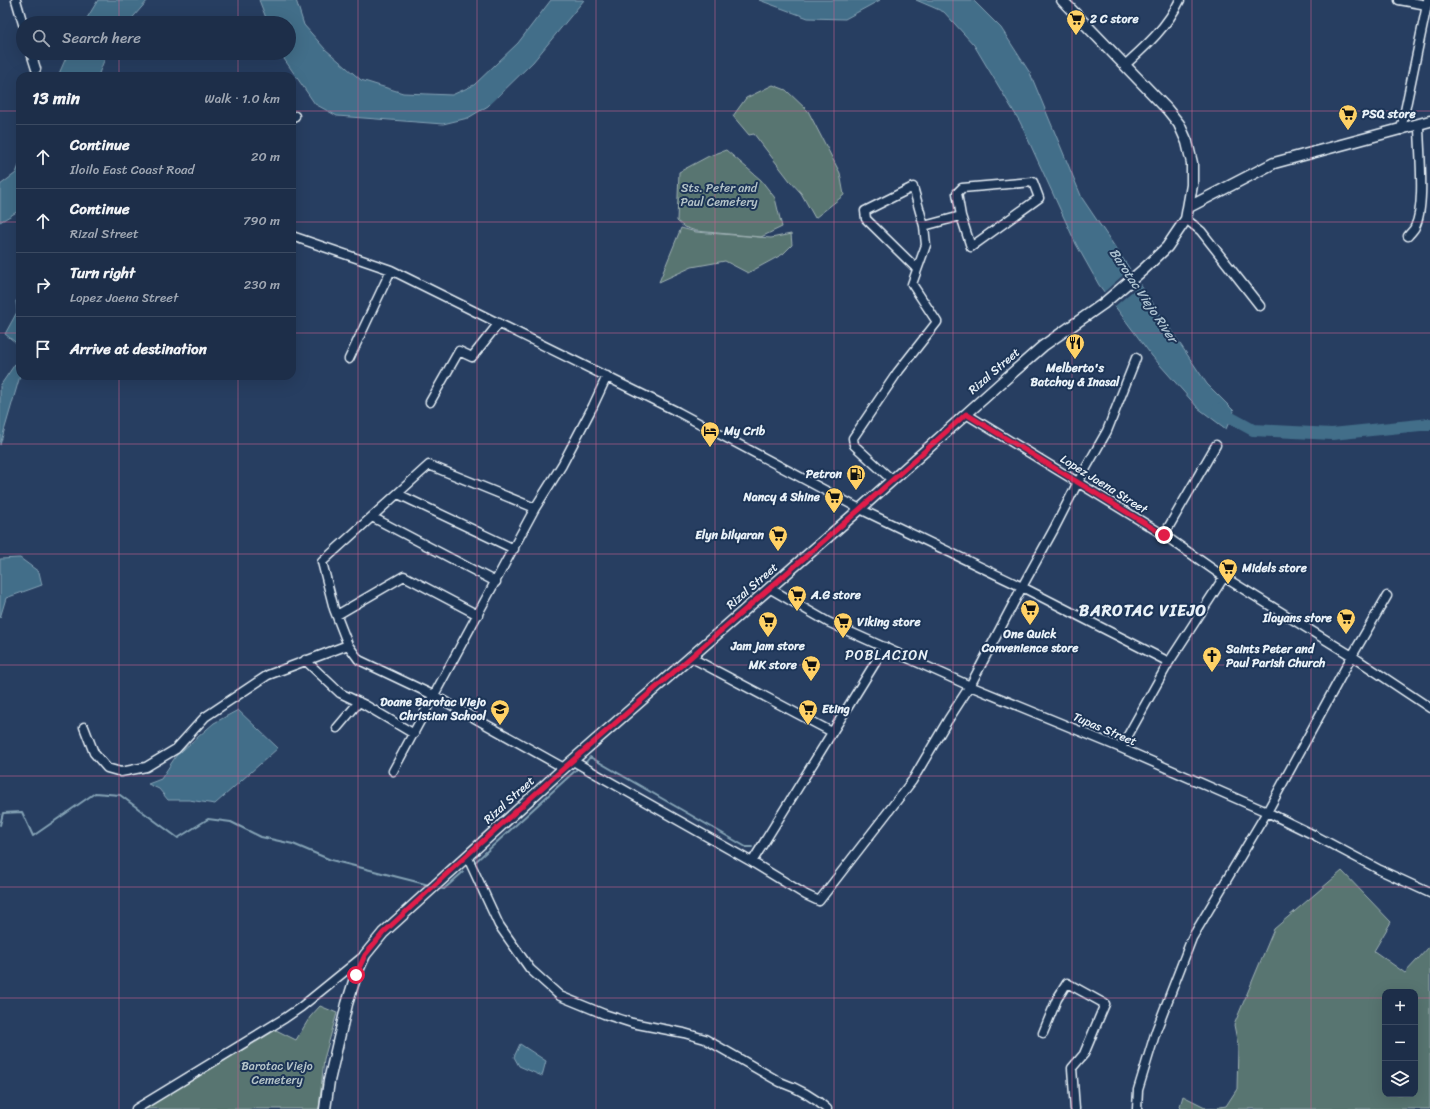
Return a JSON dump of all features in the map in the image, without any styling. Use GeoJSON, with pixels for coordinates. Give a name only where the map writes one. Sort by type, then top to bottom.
{"type":"FeatureCollection","features":[{"type":"Feature","properties":{"kind":"main road","name":"Rizal Street"},"geometry":{"type":"LineString","coordinates":[[325,1109],[329,1081],[347,1004],[356,975],[365,955],[383,933],[564,768],[860,509],[1043,346],[1103,304],[1144,269],[1167,247],[1186,219],[1192,185],[1192,163],[1187,142],[1179,124],[1167,109],[1062,0]]}},
{"type":"Feature","properties":{"kind":"main road"},"geometry":{"type":"LineString","coordinates":[[1189,207],[1274,163],[1430,121]]}},
{"type":"Feature","properties":{"kind":"street"},"geometry":{"type":"LineString","coordinates":[[16,0],[21,16]]}},
{"type":"Feature","properties":{"kind":"street"},"geometry":{"type":"LineString","coordinates":[[1125,65],[1161,30],[1175,11],[1180,0]]}},
{"type":"Feature","properties":{"kind":"street"},"geometry":{"type":"LineString","coordinates":[[1399,0],[1428,2],[1401,130]]}},
{"type":"Feature","properties":{"kind":"street"},"geometry":{"type":"LineString","coordinates":[[33,60],[36,69]]}},
{"type":"Feature","properties":{"kind":"street"},"geometry":{"type":"LineString","coordinates":[[1408,236],[1415,227],[1420,213],[1421,192],[1419,124]]}},
{"type":"Feature","properties":{"kind":"street"},"geometry":{"type":"LineString","coordinates":[[1032,182],[1039,198],[971,247],[961,216],[957,193],[962,188],[1032,182]]}},
{"type":"Feature","properties":{"kind":"street"},"geometry":{"type":"LineString","coordinates":[[892,480],[854,445],[853,438],[897,373],[937,322],[912,284],[916,269],[926,245],[924,226],[913,187],[865,211],[866,218],[916,269]]}},
{"type":"Feature","properties":{"kind":"street"},"geometry":{"type":"LineString","coordinates":[[924,226],[961,216]]}},
{"type":"Feature","properties":{"kind":"street"},"geometry":{"type":"LineString","coordinates":[[1186,219],[1201,231],[1260,306]]}},
{"type":"Feature","properties":{"kind":"street"},"geometry":{"type":"LineString","coordinates":[[296,237],[391,270],[607,376],[860,509],[1022,587],[1169,662]]}},
{"type":"Feature","properties":{"kind":"street"},"geometry":{"type":"LineString","coordinates":[[349,359],[391,270]]}},
{"type":"Feature","properties":{"kind":"street"},"geometry":{"type":"LineString","coordinates":[[430,402],[459,351],[472,357],[499,323]]}},
{"type":"Feature","properties":{"kind":"street"},"geometry":{"type":"LineString","coordinates":[[572,761],[819,901],[912,781],[970,686],[1078,482],[1107,431],[1136,358]]}},
{"type":"Feature","properties":{"kind":"street"},"geometry":{"type":"LineString","coordinates":[[394,771],[535,508],[562,465],[607,376]]}},
{"type":"Feature","properties":{"kind":"street","name":"Lopez Jaena Street"},"geometry":{"type":"LineString","coordinates":[[966,414],[1164,535],[1224,577],[1352,656],[1430,708]]}},
{"type":"Feature","properties":{"kind":"street"},"geometry":{"type":"LineString","coordinates":[[1164,535],[1216,445]]}},
{"type":"Feature","properties":{"kind":"street"},"geometry":{"type":"LineString","coordinates":[[535,508],[429,465],[322,562],[337,615],[348,645],[359,660],[435,696],[564,768]]}},
{"type":"Feature","properties":{"kind":"street"},"geometry":{"type":"LineString","coordinates":[[398,494],[514,549]]}},
{"type":"Feature","properties":{"kind":"street"},"geometry":{"type":"LineString","coordinates":[[372,517],[496,582]]}},
{"type":"Feature","properties":{"kind":"street"},"geometry":{"type":"LineString","coordinates":[[337,615],[404,576],[478,615]]}},
{"type":"Feature","properties":{"kind":"street"},"geometry":{"type":"LineString","coordinates":[[1121,748],[1169,662],[1224,577]]}},
{"type":"Feature","properties":{"kind":"street","name":"Tupas Street"},"geometry":{"type":"LineString","coordinates":[[769,588],[828,622],[970,686],[1121,748],[1267,812],[1380,870],[1430,892]]}},
{"type":"Feature","properties":{"kind":"street"},"geometry":{"type":"LineString","coordinates":[[1137,1109],[1138,1090],[1156,1031],[1192,938],[1267,812],[1352,656],[1387,596]]}},
{"type":"Feature","properties":{"kind":"street"},"geometry":{"type":"LineString","coordinates":[[84,727],[94,753],[108,768],[121,772],[146,767],[176,749],[205,717],[268,675],[348,645]]}},
{"type":"Feature","properties":{"kind":"street"},"geometry":{"type":"LineString","coordinates":[[752,862],[885,647]]}},
{"type":"Feature","properties":{"kind":"street"},"geometry":{"type":"LineString","coordinates":[[690,657],[832,732]]}},
{"type":"Feature","properties":{"kind":"street"},"geometry":{"type":"LineString","coordinates":[[305,660],[340,693],[359,702],[414,734]]}},
{"type":"Feature","properties":{"kind":"street"},"geometry":{"type":"LineString","coordinates":[[337,728],[359,702]]}},
{"type":"Feature","properties":{"kind":"street"},"geometry":{"type":"LineString","coordinates":[[466,856],[499,925],[530,969],[560,996],[604,1014],[632,1023],[684,1033],[705,1039],[780,1082],[812,1097],[827,1109]]}},
{"type":"Feature","properties":{"kind":"street"},"geometry":{"type":"LineString","coordinates":[[136,1109],[285,1018],[301,1007],[365,955]]}},
{"type":"Feature","properties":{"kind":"street"},"geometry":{"type":"LineString","coordinates":[[1043,1033],[1057,999],[1067,983],[1105,1004],[1084,1054],[1072,1068],[1075,1109]]}},
{"type":"Feature","properties":{"kind":"green space"},"geometry":{"type":"Polygon","coordinates":[[[773,85],[786,90],[808,111],[840,173],[844,195],[815,218],[801,193],[754,134],[749,135],[733,116],[746,98],[773,85]]]}},
{"type":"Feature","properties":{"kind":"green space","name":"Sts. Peter and Paul Cemetery"},"geometry":{"type":"Polygon","coordinates":[[[726,150],[761,180],[775,198],[782,227],[761,237],[696,231],[684,227],[677,221],[679,172],[709,156],[726,150]]]}},
{"type":"Feature","properties":{"kind":"green space"},"geometry":{"type":"Polygon","coordinates":[[[681,228],[696,232],[771,238],[791,234],[792,245],[783,254],[748,273],[725,261],[692,267],[659,282],[681,228]]]}},
{"type":"Feature","properties":{"kind":"green space"},"geometry":{"type":"Polygon","coordinates":[[[1342,871],[1391,922],[1374,951],[1405,973],[1430,946],[1430,1109],[1209,1109],[1226,1106],[1237,1089],[1238,1045],[1234,1025],[1274,929],[1342,871]]]}},
{"type":"Feature","properties":{"kind":"green space","name":"Barotac Viejo Cemetery"},"geometry":{"type":"Polygon","coordinates":[[[320,1006],[337,1013],[324,1059],[319,1109],[144,1109],[276,1030],[296,1040],[310,1017],[320,1006]]]}},
{"type":"Feature","properties":{"kind":"green space"},"geometry":{"type":"Polygon","coordinates":[[[1183,1096],[1209,1109],[1181,1109],[1180,1106],[1183,1096]]]}},
{"type":"Feature","properties":{"kind":"water"},"geometry":{"type":"Polygon","coordinates":[[[98,0],[148,0],[134,16],[88,16],[98,0]]]}},
{"type":"Feature","properties":{"kind":"water"},"geometry":{"type":"Polygon","coordinates":[[[259,0],[296,0],[304,25],[325,49],[361,80],[403,93],[452,95],[474,85],[518,43],[551,0],[584,0],[533,62],[488,106],[468,118],[443,124],[337,116],[315,104],[296,76],[296,72],[293,72],[285,60],[296,60],[296,16],[265,16],[259,0]]]}},
{"type":"Feature","properties":{"kind":"water"},"geometry":{"type":"Polygon","coordinates":[[[759,0],[880,0],[845,19],[808,18],[759,0]]]}},
{"type":"Feature","properties":{"kind":"water"},"geometry":{"type":"Polygon","coordinates":[[[916,0],[973,0],[1001,28],[1030,73],[1082,198],[1207,384],[1234,411],[1226,429],[1198,408],[1152,356],[1099,285],[1076,244],[1020,122],[974,45],[944,12],[916,0]]]}},
{"type":"Feature","properties":{"kind":"water"},"geometry":{"type":"Polygon","coordinates":[[[65,60],[104,60],[100,72],[60,72],[65,60]]]}},
{"type":"Feature","properties":{"kind":"water"},"geometry":{"type":"Polygon","coordinates":[[[16,173],[16,212],[0,222],[0,185],[16,173]]]}},
{"type":"Feature","properties":{"kind":"water"},"geometry":{"type":"Polygon","coordinates":[[[16,314],[16,343],[5,334],[16,314]]]}},
{"type":"Feature","properties":{"kind":"water"},"geometry":{"type":"Polygon","coordinates":[[[16,365],[16,380],[19,380],[0,445],[0,386],[16,365]]]}},
{"type":"Feature","properties":{"kind":"water"},"geometry":{"type":"Polygon","coordinates":[[[20,558],[39,572],[42,585],[6,598],[0,618],[0,559],[20,558]]]}},
{"type":"Feature","properties":{"kind":"water"},"geometry":{"type":"Polygon","coordinates":[[[238,710],[278,748],[215,804],[189,800],[168,800],[159,789],[148,784],[161,779],[176,756],[214,723],[238,710]]]}},
{"type":"Feature","properties":{"kind":"water"},"geometry":{"type":"Polygon","coordinates":[[[520,1044],[546,1061],[542,1076],[519,1066],[514,1057],[520,1044]]]}},
{"type":"Feature","properties":{"kind":"pier"},"geometry":{"type":"Polygon","coordinates":[[[1131,268],[1142,283],[1114,307],[1103,293],[1131,268]]]}},
{"type":"Feature","properties":{"kind":"waterway","name":"Barotac Viejo River"},"geometry":{"type":"LineString","coordinates":[[1218,409],[1222,413],[1253,430],[1332,434],[1430,424]]}},
{"type":"Feature","properties":{"kind":"waterway"},"geometry":{"type":"LineString","coordinates":[[586,762],[590,757],[746,847],[752,847]]}},
{"type":"Feature","properties":{"kind":"waterway"},"geometry":{"type":"LineString","coordinates":[[474,863],[576,770]]}},
{"type":"Feature","properties":{"kind":"waterway"},"geometry":{"type":"LineString","coordinates":[[0,825],[3,813],[22,812],[33,836],[95,793],[120,795],[178,838],[208,819],[231,822],[261,837],[293,844],[331,860],[429,885]]}},
{"type":"Feature","properties":{"kind":"waterway"},"geometry":{"type":"LineString","coordinates":[[439,888],[444,889],[463,872]]}},
{"type":"Feature","properties":{"kind":"place","name":"2 C store"},"geometry":{"type":"Point","coordinates":[1076,36]}},
{"type":"Feature","properties":{"kind":"place","name":"PSQ store"},"geometry":{"type":"Point","coordinates":[1348,131]}},
{"type":"Feature","properties":{"kind":"place","name":"Melberto's Batchoy & Inasal"},"geometry":{"type":"Point","coordinates":[1075,360]}},
{"type":"Feature","properties":{"kind":"place","name":"My Crib"},"geometry":{"type":"Point","coordinates":[710,448]}},
{"type":"Feature","properties":{"kind":"place","name":"Petron"},"geometry":{"type":"Point","coordinates":[856,491]}},
{"type":"Feature","properties":{"kind":"place","name":"Nancy & Shine"},"geometry":{"type":"Point","coordinates":[834,514]}},
{"type":"Feature","properties":{"kind":"place","name":"Elyn bilyaran"},"geometry":{"type":"Point","coordinates":[778,552]}},
{"type":"Feature","properties":{"kind":"place","name":"Midels store"},"geometry":{"type":"Point","coordinates":[1228,585]}},
{"type":"Feature","properties":{"kind":"place","name":"A.G store"},"geometry":{"type":"Point","coordinates":[797,612]}},
{"type":"Feature","properties":{"kind":"place","name":"One Quick Convenience store"},"geometry":{"type":"Point","coordinates":[1030,626]}},
{"type":"Feature","properties":{"kind":"place","name":"Ilayans store"},"geometry":{"type":"Point","coordinates":[1346,635]}},
{"type":"Feature","properties":{"kind":"place","name":"Jam jam store"},"geometry":{"type":"Point","coordinates":[768,638]}},
{"type":"Feature","properties":{"kind":"place","name":"Viking store"},"geometry":{"type":"Point","coordinates":[843,639]}},
{"type":"Feature","properties":{"kind":"place","name":"Saints Peter and Paul Parish Church"},"geometry":{"type":"Point","coordinates":[1212,673]}},
{"type":"Feature","properties":{"kind":"place","name":"MK store"},"geometry":{"type":"Point","coordinates":[811,682]}},
{"type":"Feature","properties":{"kind":"place","name":"Doane Barotac Viejo Christian School"},"geometry":{"type":"Point","coordinates":[500,726]}},
{"type":"Feature","properties":{"kind":"place","name":"Eting"},"geometry":{"type":"Point","coordinates":[808,726]}},
{"type":"Feature","properties":{"kind":"district","name":"BAROTAC VIEJO"},"geometry":{"type":"Point","coordinates":[1143,610]}},
{"type":"Feature","properties":{"kind":"district","name":"POBLACION"},"geometry":{"type":"Point","coordinates":[887,655]}},
{"type":"Feature","properties":{"kind":"route"},"geometry":{"type":"LineString","coordinates":[[356,975],[365,955],[383,933],[466,856],[966,414],[1164,535]]}}]}
